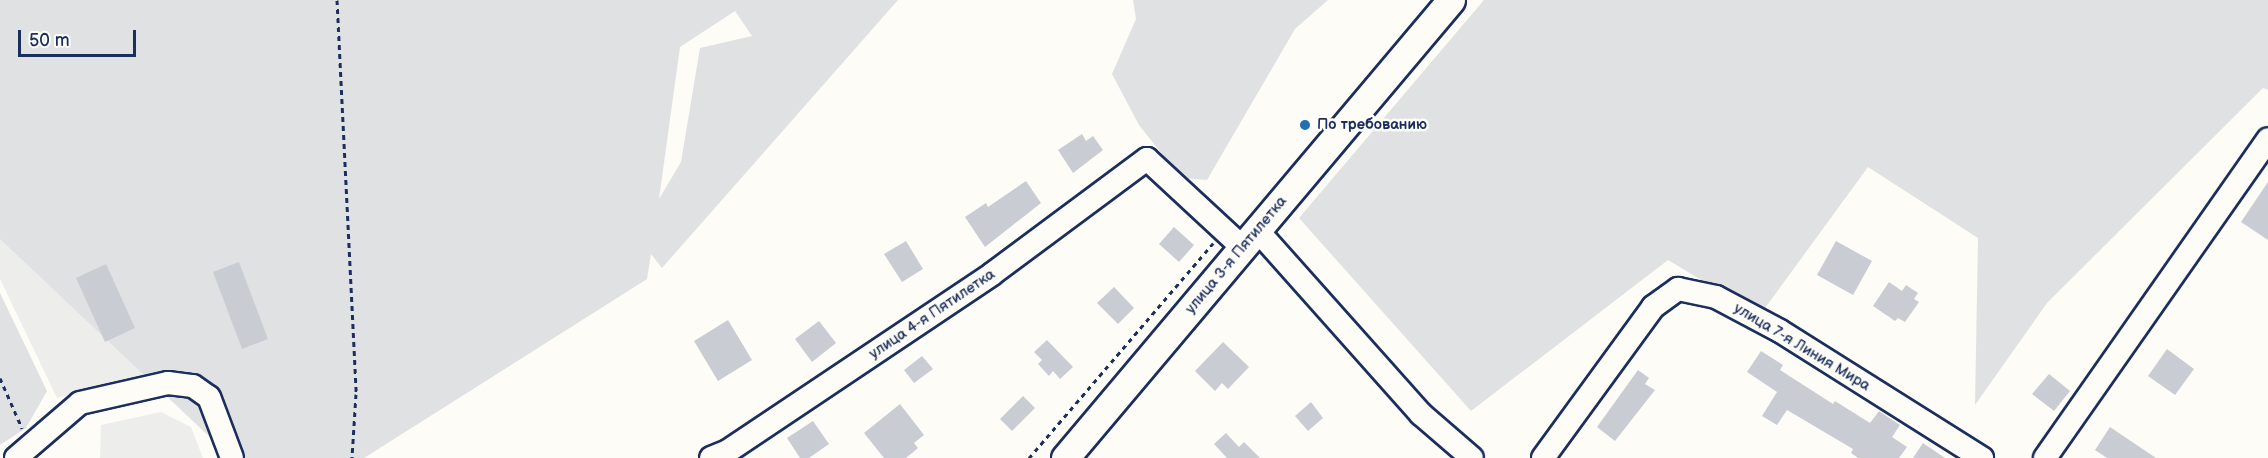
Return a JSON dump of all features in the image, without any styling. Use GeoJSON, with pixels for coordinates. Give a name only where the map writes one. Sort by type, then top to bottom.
{"type":"FeatureCollection","features":[{"type":"Feature","properties":{"kind":"main road","name":"улица 3-я Пятилетка"},"geometry":{"type":"LineString","coordinates":[[1065,458],[1241,236],[1451,0]]}},
{"type":"Feature","properties":{"kind":"street"},"geometry":{"type":"LineString","coordinates":[[2045,458],[2268,139]]}},
{"type":"Feature","properties":{"kind":"street","name":"улица 4-я Пятилетка"},"geometry":{"type":"LineString","coordinates":[[711,458],[728,451],[992,274],[1147,159],[1241,236]]}},
{"type":"Feature","properties":{"kind":"street"},"geometry":{"type":"LineString","coordinates":[[1241,236],[1421,414],[1472,458]]}},
{"type":"Feature","properties":{"kind":"street","name":"улица 7-я Линия Мира"},"geometry":{"type":"LineString","coordinates":[[1543,458],[1653,307],[1678,289],[1716,297],[1780,331],[1982,458]]}},
{"type":"Feature","properties":{"kind":"street"},"geometry":{"type":"LineString","coordinates":[[24,450],[80,403],[168,383],[194,386],[209,397],[232,458]]}},
{"type":"Feature","properties":{"kind":"path"},"geometry":{"type":"LineString","coordinates":[[337,0],[356,394],[352,458]]}},
{"type":"Feature","properties":{"kind":"path"},"geometry":{"type":"LineString","coordinates":[[1029,458],[1241,236]]}},
{"type":"Feature","properties":{"kind":"path"},"geometry":{"type":"LineString","coordinates":[[0,378],[24,450]]}},
{"type":"Feature","properties":{"kind":"shaded area"},"geometry":{"type":"Polygon","coordinates":[[[0,0],[898,0],[662,268],[651,254],[647,279],[364,458],[232,458],[0,239],[0,0]],[[735,11],[680,47],[659,199],[681,162],[700,48],[752,36],[735,11]]]}},
{"type":"Feature","properties":{"kind":"shaded area"},"geometry":{"type":"Polygon","coordinates":[[[1133,0],[1328,0],[1295,29],[1207,180],[1181,178],[1139,125],[1112,74],[1136,19],[1133,0]]]}},
{"type":"Feature","properties":{"kind":"shaded area"},"geometry":{"type":"Polygon","coordinates":[[[1484,0],[2268,0],[2268,90],[2263,88],[2047,303],[1975,405],[1978,238],[1868,167],[1760,315],[1668,260],[1471,411],[1299,218],[1484,0]]]}},
{"type":"Feature","properties":{"kind":"shaded area"},"geometry":{"type":"Polygon","coordinates":[[[0,207],[152,375],[57,398],[0,279],[0,207]]]}},
{"type":"Feature","properties":{"kind":"shaded area"},"geometry":{"type":"Polygon","coordinates":[[[0,293],[47,391],[26,428],[0,445],[0,293]]]}},
{"type":"Feature","properties":{"kind":"shaded area"},"geometry":{"type":"Polygon","coordinates":[[[161,412],[191,427],[203,458],[100,458],[101,425],[161,412]]]}},
{"type":"Feature","properties":{"kind":"building"},"geometry":{"type":"Polygon","coordinates":[[[1082,134],[1086,141],[1093,136],[1103,150],[1073,173],[1058,150],[1082,134]]]}},
{"type":"Feature","properties":{"kind":"building"},"geometry":{"type":"Polygon","coordinates":[[[1026,181],[1041,203],[985,247],[965,217],[986,203],[988,207],[1026,181]]]}},
{"type":"Feature","properties":{"kind":"building"},"geometry":{"type":"Polygon","coordinates":[[[2268,182],[2268,240],[2241,222],[2268,182]]]}},
{"type":"Feature","properties":{"kind":"building"},"geometry":{"type":"Polygon","coordinates":[[[1174,227],[1194,245],[1179,262],[1159,244],[1174,227]]]}},
{"type":"Feature","properties":{"kind":"building"},"geometry":{"type":"Polygon","coordinates":[[[906,241],[923,269],[902,282],[884,254],[906,241]]]}},
{"type":"Feature","properties":{"kind":"building"},"geometry":{"type":"Polygon","coordinates":[[[1836,241],[1872,261],[1853,295],[1817,275],[1836,241]]]}},
{"type":"Feature","properties":{"kind":"building"},"geometry":{"type":"Polygon","coordinates":[[[239,262],[268,339],[242,349],[213,272],[239,262]]]}},
{"type":"Feature","properties":{"kind":"building"},"geometry":{"type":"Polygon","coordinates":[[[106,264],[135,328],[105,342],[76,278],[106,264]]]}},
{"type":"Feature","properties":{"kind":"building"},"geometry":{"type":"Polygon","coordinates":[[[1889,282],[1902,291],[1906,285],[1918,293],[1914,299],[1919,302],[1905,322],[1898,318],[1895,321],[1873,306],[1889,282]]]}},
{"type":"Feature","properties":{"kind":"building"},"geometry":{"type":"Polygon","coordinates":[[[1114,287],[1134,308],[1118,324],[1097,303],[1114,287]]]}},
{"type":"Feature","properties":{"kind":"building"},"geometry":{"type":"Polygon","coordinates":[[[728,320],[752,360],[718,381],[694,341],[728,320]]]}},
{"type":"Feature","properties":{"kind":"building"},"geometry":{"type":"Polygon","coordinates":[[[819,321],[836,343],[812,362],[795,339],[819,321]]]}},
{"type":"Feature","properties":{"kind":"building"},"geometry":{"type":"Polygon","coordinates":[[[1047,340],[1073,367],[1060,379],[1053,371],[1049,376],[1038,364],[1042,360],[1034,352],[1047,340]]]}},
{"type":"Feature","properties":{"kind":"building"},"geometry":{"type":"Polygon","coordinates":[[[1223,342],[1249,367],[1228,389],[1222,383],[1215,391],[1195,371],[1223,342]]]}},
{"type":"Feature","properties":{"kind":"building"},"geometry":{"type":"Polygon","coordinates":[[[2167,349],[2194,369],[2175,395],[2148,376],[2167,349]]]}},
{"type":"Feature","properties":{"kind":"building"},"geometry":{"type":"Polygon","coordinates":[[[1761,351],[1783,365],[1780,370],[1833,404],[1835,401],[1870,423],[1879,411],[1900,425],[1892,437],[1907,447],[1899,458],[1858,458],[1851,453],[1853,449],[1787,410],[1777,425],[1762,416],[1777,392],[1747,372],[1761,351]]]}},
{"type":"Feature","properties":{"kind":"building"},"geometry":{"type":"Polygon","coordinates":[[[922,356],[933,369],[914,383],[904,370],[922,356]]]}},
{"type":"Feature","properties":{"kind":"building"},"geometry":{"type":"Polygon","coordinates":[[[1638,370],[1649,378],[1645,384],[1655,390],[1615,441],[1597,427],[1638,370]]]}},
{"type":"Feature","properties":{"kind":"building"},"geometry":{"type":"Polygon","coordinates":[[[2049,374],[2070,391],[2054,411],[2032,394],[2049,374]]]}},
{"type":"Feature","properties":{"kind":"building"},"geometry":{"type":"Polygon","coordinates":[[[1023,396],[1035,408],[1012,431],[1000,419],[1023,396]]]}},
{"type":"Feature","properties":{"kind":"building"},"geometry":{"type":"Polygon","coordinates":[[[1311,402],[1323,418],[1308,431],[1295,416],[1311,402]]]}},
{"type":"Feature","properties":{"kind":"building"},"geometry":{"type":"Polygon","coordinates":[[[900,404],[924,435],[914,443],[918,448],[906,458],[884,458],[864,433],[900,404]]]}},
{"type":"Feature","properties":{"kind":"building"},"geometry":{"type":"Polygon","coordinates":[[[813,421],[829,444],[809,458],[800,458],[787,438],[813,421]]]}},
{"type":"Feature","properties":{"kind":"building"},"geometry":{"type":"Polygon","coordinates":[[[2110,427],[2156,458],[2107,458],[2095,450],[2110,427]]]}},
{"type":"Feature","properties":{"kind":"building"},"geometry":{"type":"Polygon","coordinates":[[[1226,433],[1239,447],[1244,442],[1260,458],[1227,458],[1214,444],[1226,433]]]}},
{"type":"Feature","properties":{"kind":"building"},"geometry":{"type":"Polygon","coordinates":[[[1923,443],[1945,458],[1913,458],[1923,443]]]}},
{"type":"Feature","properties":{"kind":"place","name":"По требованию"},"geometry":{"type":"Point","coordinates":[1305,125]}}]}
